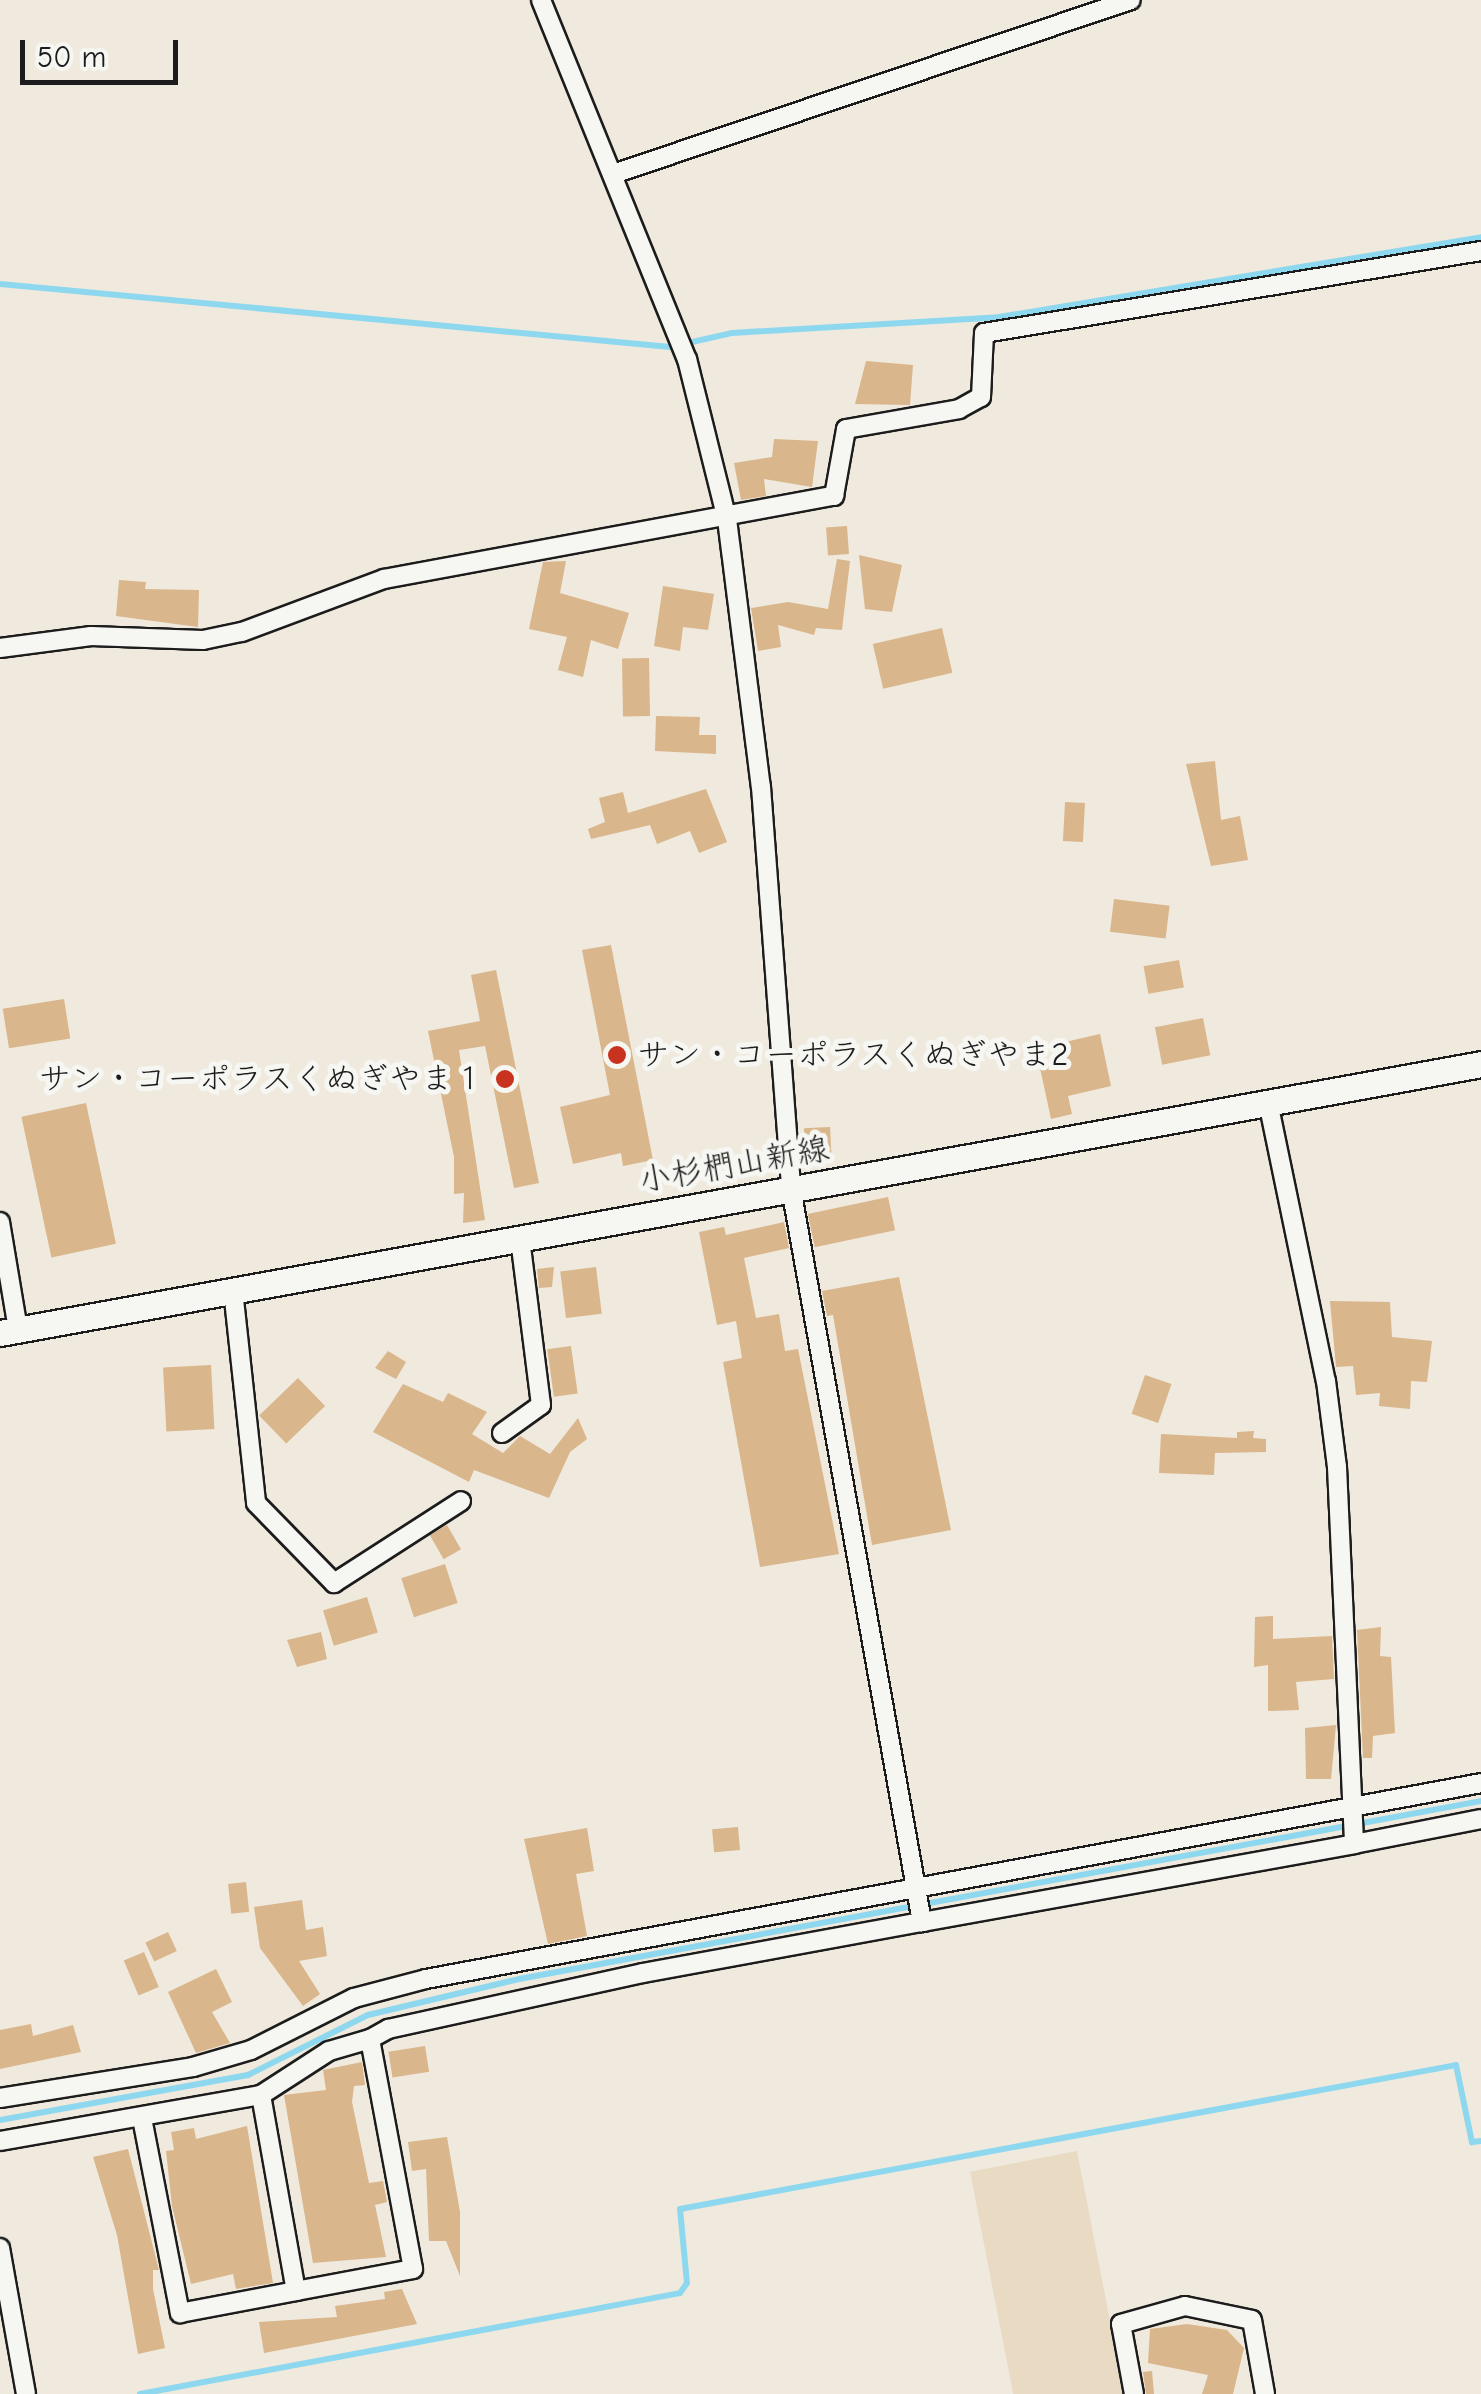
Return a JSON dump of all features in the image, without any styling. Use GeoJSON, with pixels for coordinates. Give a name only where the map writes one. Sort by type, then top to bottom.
{"type":"FeatureCollection","features":[{"type":"Feature","properties":{"kind":"main road","name":"小杉椚山新線"},"geometry":{"type":"LineString","coordinates":[[9,1331],[1481,1064]]}},
{"type":"Feature","properties":{"kind":"street"},"geometry":{"type":"LineString","coordinates":[[541,0],[616,173],[687,359],[727,519],[761,787],[791,1188],[922,1922]]}},
{"type":"Feature","properties":{"kind":"street"},"geometry":{"type":"LineString","coordinates":[[616,173],[1131,0]]}},
{"type":"Feature","properties":{"kind":"street"},"geometry":{"type":"LineString","coordinates":[[0,648],[92,636],[203,640],[242,632],[384,579],[727,519],[834,496],[846,429],[959,409],[981,397],[984,333],[1481,250]]}},
{"type":"Feature","properties":{"kind":"street"},"geometry":{"type":"LineString","coordinates":[[1268,1102],[1326,1381],[1337,1467],[1349,1808],[1354,1844]]}},
{"type":"Feature","properties":{"kind":"street"},"geometry":{"type":"LineString","coordinates":[[0,1222],[9,1331]]}},
{"type":"Feature","properties":{"kind":"street"},"geometry":{"type":"LineString","coordinates":[[502,1434],[541,1405],[520,1238]]}},
{"type":"Feature","properties":{"kind":"street"},"geometry":{"type":"LineString","coordinates":[[232,1290],[256,1503],[334,1583],[461,1501]]}},
{"type":"Feature","properties":{"kind":"street"},"geometry":{"type":"LineString","coordinates":[[0,2098],[193,2067],[252,2050],[354,1998],[426,1979],[1481,1783]]}},
{"type":"Feature","properties":{"kind":"street"},"geometry":{"type":"LineString","coordinates":[[0,2141],[261,2095],[329,2051],[370,2039],[388,2029],[643,1974],[1481,1819]]}},
{"type":"Feature","properties":{"kind":"street"},"geometry":{"type":"LineString","coordinates":[[142,2118],[180,2313],[414,2268],[370,2039]]}},
{"type":"Feature","properties":{"kind":"street"},"geometry":{"type":"LineString","coordinates":[[261,2095],[296,2291]]}},
{"type":"Feature","properties":{"kind":"street"},"geometry":{"type":"LineString","coordinates":[[0,2248],[8,2349],[26,2394]]}},
{"type":"Feature","properties":{"kind":"street"},"geometry":{"type":"LineString","coordinates":[[1134,2394],[1121,2324],[1184,2306],[1252,2320],[1265,2394]]}},
{"type":"Feature","properties":{"kind":"shaded area"},"geometry":{"type":"Polygon","coordinates":[[[1077,2151],[1124,2394],[1013,2394],[970,2172],[1077,2151]]]}},
{"type":"Feature","properties":{"kind":"building"},"geometry":{"type":"Polygon","coordinates":[[[866,361],[913,365],[910,405],[855,404],[866,361]]]}},
{"type":"Feature","properties":{"kind":"building"},"geometry":{"type":"Polygon","coordinates":[[[774,439],[818,441],[812,487],[764,479],[766,496],[741,500],[734,463],[772,457],[774,439]]]}},
{"type":"Feature","properties":{"kind":"building"},"geometry":{"type":"Polygon","coordinates":[[[847,526],[849,554],[828,555],[826,527],[847,526]]]}},
{"type":"Feature","properties":{"kind":"building"},"geometry":{"type":"Polygon","coordinates":[[[859,555],[902,565],[892,612],[865,609],[859,555]]]}},
{"type":"Feature","properties":{"kind":"building"},"geometry":{"type":"Polygon","coordinates":[[[837,559],[850,561],[842,630],[816,628],[814,635],[778,625],[781,647],[758,651],[751,608],[788,602],[828,609],[837,559]]]}},
{"type":"Feature","properties":{"kind":"building"},"geometry":{"type":"Polygon","coordinates":[[[566,561],[560,593],[629,613],[618,649],[591,640],[583,677],[558,670],[567,637],[529,629],[543,562],[566,561]]]}},
{"type":"Feature","properties":{"kind":"building"},"geometry":{"type":"Polygon","coordinates":[[[119,580],[146,582],[145,589],[199,590],[198,627],[116,616],[119,580]]]}},
{"type":"Feature","properties":{"kind":"building"},"geometry":{"type":"Polygon","coordinates":[[[663,586],[714,594],[708,630],[683,627],[680,651],[654,646],[663,586]]]}},
{"type":"Feature","properties":{"kind":"building"},"geometry":{"type":"Polygon","coordinates":[[[942,628],[952,673],[883,689],[873,644],[942,628]]]}},
{"type":"Feature","properties":{"kind":"building"},"geometry":{"type":"Polygon","coordinates":[[[622,658],[649,658],[650,716],[623,716],[622,658]]]}},
{"type":"Feature","properties":{"kind":"building"},"geometry":{"type":"Polygon","coordinates":[[[656,716],[700,717],[699,735],[716,735],[716,754],[655,751],[656,716]]]}},
{"type":"Feature","properties":{"kind":"building"},"geometry":{"type":"Polygon","coordinates":[[[1215,761],[1221,820],[1240,816],[1248,860],[1211,866],[1186,764],[1215,761]]]}},
{"type":"Feature","properties":{"kind":"building"},"geometry":{"type":"Polygon","coordinates":[[[706,789],[727,842],[699,853],[690,831],[657,844],[650,825],[591,839],[588,829],[605,822],[599,798],[623,792],[628,813],[706,789]]]}},
{"type":"Feature","properties":{"kind":"building"},"geometry":{"type":"Polygon","coordinates":[[[1065,802],[1085,803],[1083,842],[1063,841],[1065,802]]]}},
{"type":"Feature","properties":{"kind":"building"},"geometry":{"type":"Polygon","coordinates":[[[1114,899],[1170,906],[1166,939],[1110,932],[1114,899]]]}},
{"type":"Feature","properties":{"kind":"building","name":"サン・コーポラスくぬぎやま2"},"geometry":{"type":"Polygon","coordinates":[[[611,945],[653,1160],[623,1166],[621,1153],[573,1164],[560,1107],[610,1095],[582,950],[611,945]]]}},
{"type":"Feature","properties":{"kind":"building"},"geometry":{"type":"Polygon","coordinates":[[[1179,960],[1184,988],[1148,994],[1144,966],[1179,960]]]}},
{"type":"Feature","properties":{"kind":"building"},"geometry":{"type":"Polygon","coordinates":[[[496,970],[539,1183],[514,1188],[485,1046],[459,1050],[485,1220],[463,1223],[464,1193],[454,1194],[454,1157],[428,1031],[480,1021],[471,975],[496,970]]]}},
{"type":"Feature","properties":{"kind":"building"},"geometry":{"type":"Polygon","coordinates":[[[64,999],[70,1039],[9,1048],[3,1009],[64,999]]]}},
{"type":"Feature","properties":{"kind":"building"},"geometry":{"type":"Polygon","coordinates":[[[1203,1018],[1210,1055],[1162,1065],[1155,1027],[1203,1018]]]}},
{"type":"Feature","properties":{"kind":"building"},"geometry":{"type":"Polygon","coordinates":[[[1100,1034],[1111,1086],[1068,1096],[1072,1114],[1051,1119],[1040,1068],[1056,1064],[1052,1045],[1100,1034]]]}},
{"type":"Feature","properties":{"kind":"building"},"geometry":{"type":"Polygon","coordinates":[[[86,1103],[116,1244],[51,1258],[21,1117],[86,1103]]]}},
{"type":"Feature","properties":{"kind":"building"},"geometry":{"type":"Polygon","coordinates":[[[830,1127],[832,1160],[806,1161],[804,1128],[830,1127]]]}},
{"type":"Feature","properties":{"kind":"building"},"geometry":{"type":"Polygon","coordinates":[[[888,1197],[895,1230],[815,1247],[808,1214],[888,1197]]]}},
{"type":"Feature","properties":{"kind":"building"},"geometry":{"type":"Polygon","coordinates":[[[784,1222],[789,1248],[744,1258],[756,1318],[779,1314],[785,1351],[798,1349],[839,1554],[760,1567],[723,1362],[742,1358],[736,1321],[717,1325],[699,1232],[724,1227],[726,1235],[784,1222]]]}},
{"type":"Feature","properties":{"kind":"building"},"geometry":{"type":"Polygon","coordinates":[[[554,1267],[552,1287],[539,1288],[537,1269],[554,1267]]]}},
{"type":"Feature","properties":{"kind":"building"},"geometry":{"type":"Polygon","coordinates":[[[596,1267],[602,1314],[566,1318],[560,1271],[596,1267]]]}},
{"type":"Feature","properties":{"kind":"building"},"geometry":{"type":"Polygon","coordinates":[[[899,1277],[951,1530],[872,1545],[833,1315],[827,1316],[822,1291],[899,1277]]]}},
{"type":"Feature","properties":{"kind":"building"},"geometry":{"type":"Polygon","coordinates":[[[1330,1301],[1390,1302],[1392,1337],[1432,1341],[1427,1382],[1411,1381],[1410,1409],[1379,1406],[1380,1393],[1356,1395],[1353,1366],[1336,1367],[1330,1301]]]}},
{"type":"Feature","properties":{"kind":"building"},"geometry":{"type":"Polygon","coordinates":[[[571,1346],[578,1394],[554,1397],[547,1349],[571,1346]]]}},
{"type":"Feature","properties":{"kind":"building"},"geometry":{"type":"Polygon","coordinates":[[[388,1351],[406,1362],[396,1379],[375,1368],[388,1351]]]}},
{"type":"Feature","properties":{"kind":"building"},"geometry":{"type":"Polygon","coordinates":[[[211,1365],[214,1429],[166,1431],[163,1368],[211,1365]]]}},
{"type":"Feature","properties":{"kind":"building"},"geometry":{"type":"Polygon","coordinates":[[[1145,1375],[1171,1384],[1158,1423],[1132,1414],[1145,1375]]]}},
{"type":"Feature","properties":{"kind":"building"},"geometry":{"type":"Polygon","coordinates":[[[298,1378],[325,1406],[286,1444],[259,1416],[298,1378]]]}},
{"type":"Feature","properties":{"kind":"building"},"geometry":{"type":"Polygon","coordinates":[[[403,1384],[443,1402],[448,1393],[487,1412],[472,1434],[503,1453],[520,1436],[550,1454],[578,1418],[587,1439],[570,1452],[549,1498],[474,1470],[469,1482],[373,1432],[403,1384]]]}},
{"type":"Feature","properties":{"kind":"building"},"geometry":{"type":"Polygon","coordinates":[[[1254,1431],[1253,1438],[1266,1439],[1266,1452],[1215,1453],[1214,1475],[1159,1473],[1161,1434],[1237,1438],[1237,1432],[1254,1431]]]}},
{"type":"Feature","properties":{"kind":"building"},"geometry":{"type":"Polygon","coordinates":[[[447,1525],[461,1549],[444,1559],[430,1535],[447,1525]]]}},
{"type":"Feature","properties":{"kind":"building"},"geometry":{"type":"Polygon","coordinates":[[[445,1564],[458,1603],[414,1617],[401,1578],[445,1564]]]}},
{"type":"Feature","properties":{"kind":"building"},"geometry":{"type":"Polygon","coordinates":[[[367,1597],[378,1632],[334,1646],[323,1610],[367,1597]]]}},
{"type":"Feature","properties":{"kind":"building"},"geometry":{"type":"Polygon","coordinates":[[[1273,1616],[1273,1639],[1332,1636],[1334,1679],[1296,1682],[1299,1710],[1268,1711],[1268,1665],[1254,1667],[1255,1617],[1273,1616]]]}},
{"type":"Feature","properties":{"kind":"building"},"geometry":{"type":"Polygon","coordinates":[[[1381,1627],[1380,1656],[1391,1657],[1395,1733],[1373,1736],[1372,1758],[1363,1758],[1357,1630],[1381,1627]]]}},
{"type":"Feature","properties":{"kind":"building"},"geometry":{"type":"Polygon","coordinates":[[[321,1632],[327,1659],[297,1667],[287,1640],[321,1632]]]}},
{"type":"Feature","properties":{"kind":"building"},"geometry":{"type":"Polygon","coordinates":[[[1336,1725],[1331,1779],[1306,1779],[1305,1728],[1336,1725]]]}},
{"type":"Feature","properties":{"kind":"building"},"geometry":{"type":"Polygon","coordinates":[[[738,1827],[740,1850],[714,1852],[712,1829],[738,1827]]]}},
{"type":"Feature","properties":{"kind":"building"},"geometry":{"type":"Polygon","coordinates":[[[587,1828],[594,1871],[576,1874],[587,1936],[548,1944],[524,1839],[587,1828]]]}},
{"type":"Feature","properties":{"kind":"building"},"geometry":{"type":"Polygon","coordinates":[[[246,1882],[249,1912],[231,1914],[228,1884],[246,1882]]]}},
{"type":"Feature","properties":{"kind":"building"},"geometry":{"type":"Polygon","coordinates":[[[302,1900],[306,1930],[323,1927],[327,1956],[299,1961],[320,1994],[303,2006],[260,1948],[254,1907],[302,1900]]]}},
{"type":"Feature","properties":{"kind":"building"},"geometry":{"type":"Polygon","coordinates":[[[168,1932],[177,1951],[154,1962],[145,1943],[168,1932]]]}},
{"type":"Feature","properties":{"kind":"building"},"geometry":{"type":"Polygon","coordinates":[[[144,1952],[159,1987],[139,1996],[124,1961],[144,1952]]]}},
{"type":"Feature","properties":{"kind":"building"},"geometry":{"type":"Polygon","coordinates":[[[216,1969],[232,2002],[212,2012],[230,2043],[196,2053],[168,1992],[216,1969]]]}},
{"type":"Feature","properties":{"kind":"building"},"geometry":{"type":"Polygon","coordinates":[[[31,2024],[33,2036],[73,2025],[81,2052],[0,2069],[0,2030],[31,2024]]]}},
{"type":"Feature","properties":{"kind":"building"},"geometry":{"type":"Polygon","coordinates":[[[425,2046],[429,2072],[393,2077],[388,2052],[425,2046]]]}},
{"type":"Feature","properties":{"kind":"building"},"geometry":{"type":"Polygon","coordinates":[[[362,2062],[365,2085],[354,2086],[352,2102],[369,2183],[383,2181],[387,2202],[375,2205],[386,2257],[313,2263],[284,2095],[326,2090],[323,2070],[362,2062]]]}},
{"type":"Feature","properties":{"kind":"building"},"geometry":{"type":"Polygon","coordinates":[[[247,2126],[273,2283],[236,2289],[233,2274],[191,2284],[172,2206],[166,2151],[174,2150],[171,2132],[194,2128],[196,2139],[247,2126]]]}},
{"type":"Feature","properties":{"kind":"building"},"geometry":{"type":"Polygon","coordinates":[[[447,2137],[460,2212],[460,2276],[446,2241],[429,2241],[426,2169],[412,2171],[408,2142],[447,2137]]]}},
{"type":"Feature","properties":{"kind":"building"},"geometry":{"type":"Polygon","coordinates":[[[128,2149],[159,2270],[153,2270],[153,2289],[165,2348],[138,2354],[117,2235],[93,2157],[128,2149]]]}},
{"type":"Feature","properties":{"kind":"building"},"geometry":{"type":"Polygon","coordinates":[[[402,2289],[417,2324],[264,2353],[259,2322],[337,2317],[335,2306],[385,2299],[384,2292],[402,2289]]]}},
{"type":"Feature","properties":{"kind":"building"},"geometry":{"type":"Polygon","coordinates":[[[1187,2324],[1227,2330],[1244,2348],[1233,2394],[1202,2394],[1208,2375],[1148,2363],[1150,2329],[1187,2324]]]}},
{"type":"Feature","properties":{"kind":"building"},"geometry":{"type":"Polygon","coordinates":[[[1152,2371],[1154,2394],[1146,2394],[1143,2372],[1152,2371]]]}},
{"type":"Feature","properties":{"kind":"waterway"},"geometry":{"type":"LineString","coordinates":[[0,284],[670,347],[732,333],[999,317],[1481,237]]}},
{"type":"Feature","properties":{"kind":"waterway"},"geometry":{"type":"LineString","coordinates":[[0,2120],[248,2075],[368,2015],[519,1979],[1481,1801]]}},
{"type":"Feature","properties":{"kind":"waterway"},"geometry":{"type":"LineString","coordinates":[[140,2394],[680,2293],[687,2283],[680,2209],[1456,2065],[1472,2142],[1481,2141]]}},
{"type":"Feature","properties":{"kind":"place","name":"サン・コーポラスくぬぎやま2"},"geometry":{"type":"Point","coordinates":[617,1055]}},
{"type":"Feature","properties":{"kind":"place","name":"サン・コーポラスくぬぎやま１"},"geometry":{"type":"Point","coordinates":[505,1079]}}]}
